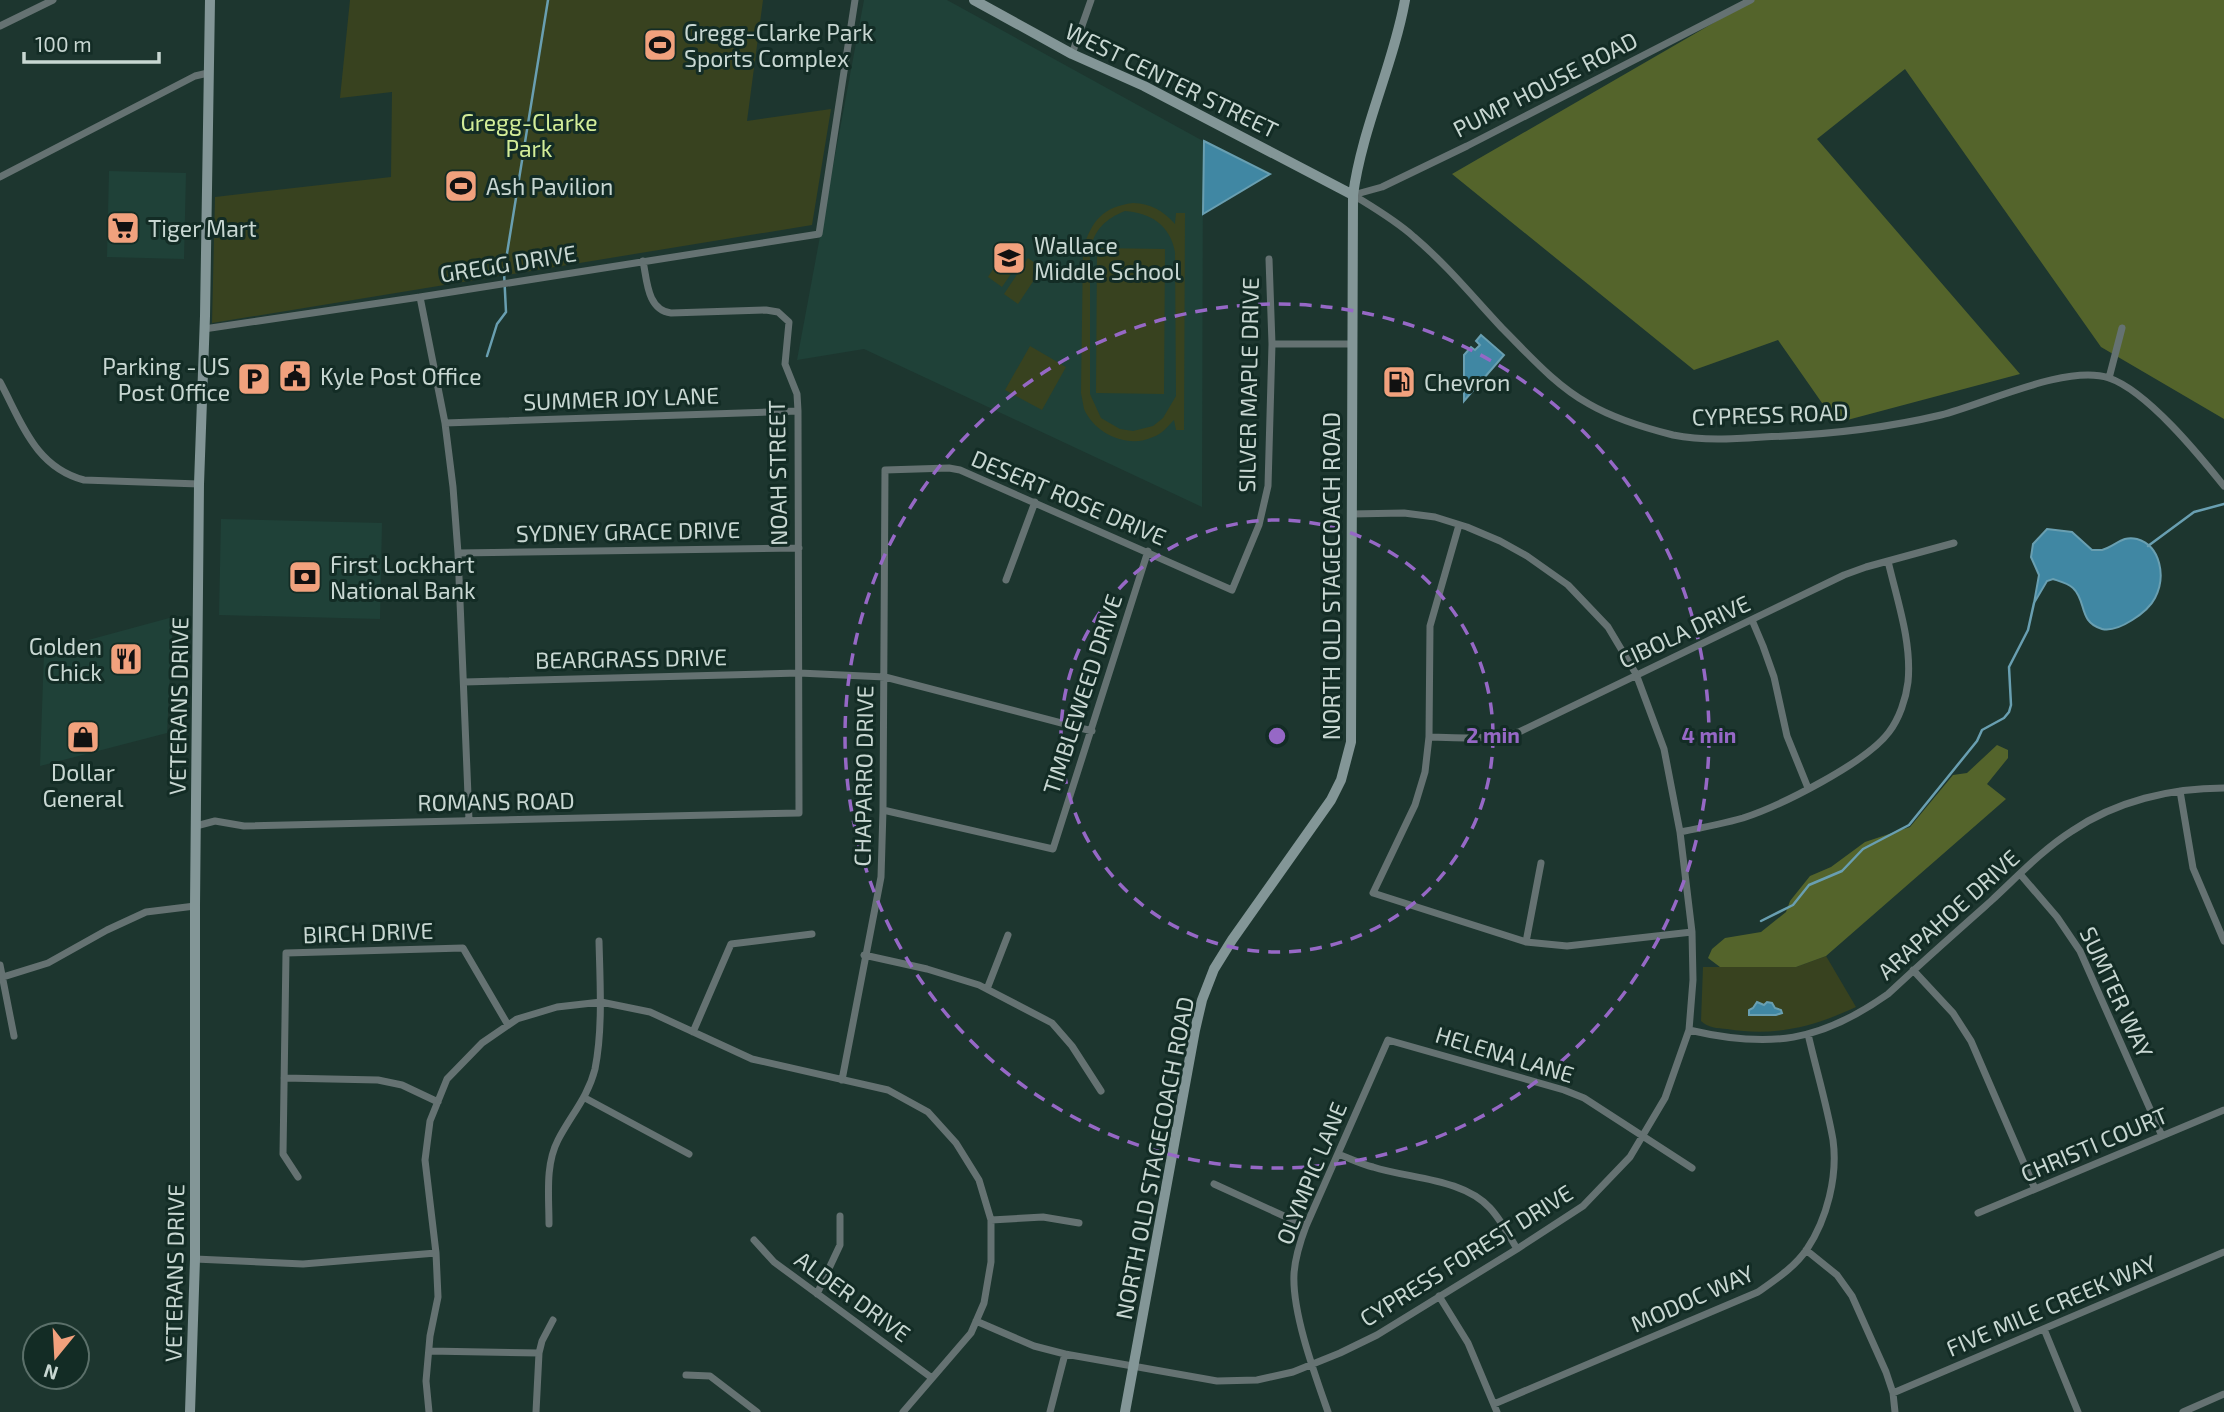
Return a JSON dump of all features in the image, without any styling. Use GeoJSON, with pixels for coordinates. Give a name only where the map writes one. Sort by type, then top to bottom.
{"type":"FeatureCollection","features":[{"type":"Feature","properties":{"kind":"street"},"geometry":{"type":"LineString","coordinates":[[0,26],[38,3],[53,0]]}},
{"type":"Feature","properties":{"kind":"street","name":"VETERANS DRIVE"},"geometry":{"type":"LineString","coordinates":[[190,1412],[195,1259],[194,906],[199,484],[210,0]]}},
{"type":"Feature","properties":{"kind":"street","name":"GREGG DRIVE"},"geometry":{"type":"LineString","coordinates":[[204,329],[420,298],[819,234],[855,0]]}},
{"type":"Feature","properties":{"kind":"street","name":"WEST CENTER STREET"},"geometry":{"type":"LineString","coordinates":[[974,0],[1072,54],[1144,86],[1353,195]]}},
{"type":"Feature","properties":{"kind":"street"},"geometry":{"type":"LineString","coordinates":[[1072,54],[1091,0]]}},
{"type":"Feature","properties":{"kind":"street","name":"NORTH OLD STAGECOACH ROAD"},"geometry":{"type":"LineString","coordinates":[[1125,1412],[1202,1000],[1214,969],[1232,940],[1331,800],[1346,762],[1352,727],[1353,195],[1357,166],[1400,29],[1405,0]]}},
{"type":"Feature","properties":{"kind":"street","name":"PUMP HOUSE ROAD"},"geometry":{"type":"LineString","coordinates":[[1353,195],[1382,187],[1455,152],[1751,0]]}},
{"type":"Feature","properties":{"kind":"street"},"geometry":{"type":"LineString","coordinates":[[0,177],[195,76],[208,73]]}},
{"type":"Feature","properties":{"kind":"street","name":"CYPRESS ROAD"},"geometry":{"type":"LineString","coordinates":[[1353,195],[1388,216],[1415,237],[1555,381],[1588,404],[1625,421],[1675,435],[1714,439],[1803,436],[1860,430],[1943,415],[2029,387],[2077,375],[2109,378],[2132,391],[2172,426],[2224,486]]}},
{"type":"Feature","properties":{"kind":"street","name":"SILVER MAPLE DRIVE"},"geometry":{"type":"LineString","coordinates":[[1232,590],[1259,525],[1268,486],[1272,344],[1269,259]]}},
{"type":"Feature","properties":{"kind":"street","name":"NOAH STREET"},"geometry":{"type":"LineString","coordinates":[[643,261],[652,302],[660,311],[671,313],[766,310],[783,315],[789,322],[785,364],[797,394],[798,411],[799,813]]}},
{"type":"Feature","properties":{"kind":"street"},"geometry":{"type":"LineString","coordinates":[[420,298],[445,423],[458,553],[470,820]]}},
{"type":"Feature","properties":{"kind":"street"},"geometry":{"type":"LineString","coordinates":[[2109,378],[2122,328]]}},
{"type":"Feature","properties":{"kind":"street"},"geometry":{"type":"LineString","coordinates":[[1272,344],[1352,344]]}},
{"type":"Feature","properties":{"kind":"street"},"geometry":{"type":"LineString","coordinates":[[0,382],[32,443],[48,463],[71,477],[84,480],[199,484]]}},
{"type":"Feature","properties":{"kind":"street","name":"SUMMER JOY LANE"},"geometry":{"type":"LineString","coordinates":[[445,423],[798,411]]}},
{"type":"Feature","properties":{"kind":"street","name":"DESERT ROSE DRIVE"},"geometry":{"type":"LineString","coordinates":[[885,470],[960,470],[1232,590]]}},
{"type":"Feature","properties":{"kind":"street","name":"CHAPARRO DRIVE"},"geometry":{"type":"LineString","coordinates":[[842,1080],[880,877],[885,677],[885,470]]}},
{"type":"Feature","properties":{"kind":"street"},"geometry":{"type":"LineString","coordinates":[[1006,580],[1035,502]]}},
{"type":"Feature","properties":{"kind":"street","name":"CYPRESS FOREST DRIVE"},"geometry":{"type":"LineString","coordinates":[[976,1321],[1034,1346],[1065,1354],[1217,1381],[1257,1380],[1312,1366],[1377,1335],[1583,1206],[1630,1157],[1665,1098],[1689,1030],[1693,980],[1692,932],[1680,832],[1664,749],[1636,674],[1608,627],[1569,585],[1527,556],[1500,541],[1435,517],[1404,513],[1351,514]]}},
{"type":"Feature","properties":{"kind":"street"},"geometry":{"type":"LineString","coordinates":[[1459,525],[1430,626],[1429,737],[1425,772],[1415,805],[1373,893],[1526,942],[1567,946],[1692,932]]}},
{"type":"Feature","properties":{"kind":"street","name":"CIBOLA DRIVE"},"geometry":{"type":"LineString","coordinates":[[1429,737],[1499,737],[1519,732],[1844,575],[1954,543]]}},
{"type":"Feature","properties":{"kind":"street","name":"SYDNEY GRACE DRIVE"},"geometry":{"type":"LineString","coordinates":[[458,553],[799,548]]}},
{"type":"Feature","properties":{"kind":"street","name":"TIMBLEWEED DRIVE"},"geometry":{"type":"LineString","coordinates":[[883,810],[1053,849],[1148,551]]}},
{"type":"Feature","properties":{"kind":"street"},"geometry":{"type":"LineString","coordinates":[[1680,832],[1743,818],[1808,788],[1866,754],[1889,733],[1901,710],[1908,684],[1908,661],[1906,640],[1888,561]]}},
{"type":"Feature","properties":{"kind":"street"},"geometry":{"type":"LineString","coordinates":[[1752,620],[1774,677],[1787,736],[1808,788]]}},
{"type":"Feature","properties":{"kind":"street","name":"BEARGRASS DRIVE"},"geometry":{"type":"LineString","coordinates":[[464,682],[799,673],[885,677]]}},
{"type":"Feature","properties":{"kind":"street"},"geometry":{"type":"LineString","coordinates":[[885,677],[1092,732]]}},
{"type":"Feature","properties":{"kind":"street","name":"ARAPAHOE DRIVE"},"geometry":{"type":"LineString","coordinates":[[1689,1030],[1752,1041],[1779,1040],[1836,1026],[1888,994],[2072,830],[2111,809],[2147,796],[2224,788]]}},
{"type":"Feature","properties":{"kind":"street"},"geometry":{"type":"LineString","coordinates":[[2180,791],[2193,868],[2224,941]]}},
{"type":"Feature","properties":{"kind":"street","name":"ROMANS ROAD"},"geometry":{"type":"LineString","coordinates":[[196,825],[215,821],[244,826],[799,813]]}},
{"type":"Feature","properties":{"kind":"street"},"geometry":{"type":"LineString","coordinates":[[1526,942],[1541,863]]}},
{"type":"Feature","properties":{"kind":"street","name":"SUMTER WAY"},"geometry":{"type":"LineString","coordinates":[[2020,874],[2057,917],[2080,951],[2162,1136]]}},
{"type":"Feature","properties":{"kind":"street"},"geometry":{"type":"LineString","coordinates":[[1,978],[48,963],[146,912],[194,906]]}},
{"type":"Feature","properties":{"kind":"street"},"geometry":{"type":"LineString","coordinates":[[693,1032],[731,944],[812,934]]}},
{"type":"Feature","properties":{"kind":"street"},"geometry":{"type":"LineString","coordinates":[[987,989],[1008,935]]}},
{"type":"Feature","properties":{"kind":"street"},"geometry":{"type":"LineString","coordinates":[[549,1224],[550,1163],[557,1141],[585,1098],[595,1068],[601,1002],[599,941]]}},
{"type":"Feature","properties":{"kind":"street","name":"BIRCH DRIVE"},"geometry":{"type":"LineString","coordinates":[[298,1177],[283,1154],[286,954],[463,948],[508,1025]]}},
{"type":"Feature","properties":{"kind":"street"},"geometry":{"type":"LineString","coordinates":[[864,955],[927,968],[987,989],[1052,1023],[1072,1046],[1101,1091]]}},
{"type":"Feature","properties":{"kind":"street"},"geometry":{"type":"LineString","coordinates":[[0,965],[14,1036]]}},
{"type":"Feature","properties":{"kind":"street"},"geometry":{"type":"LineString","coordinates":[[1913,970],[1953,1013],[1971,1041],[2035,1189]]}},
{"type":"Feature","properties":{"kind":"street"},"geometry":{"type":"LineString","coordinates":[[429,1412],[426,1381],[438,1297],[436,1253],[425,1160],[430,1121],[447,1079],[482,1042],[517,1019],[557,1007],[601,1002],[650,1012],[752,1059],[888,1090],[928,1112],[956,1143],[979,1180],[991,1220],[991,1262],[984,1303],[971,1333],[903,1412]]}},
{"type":"Feature","properties":{"kind":"street","name":"MODOC WAY"},"geometry":{"type":"LineString","coordinates":[[1496,1408],[1758,1292],[1782,1274],[1806,1250],[1830,1193],[1834,1168],[1833,1142],[1808,1034]]}},
{"type":"Feature","properties":{"kind":"street","name":"HELENA LANE"},"geometry":{"type":"LineString","coordinates":[[1388,1040],[1584,1098],[1692,1168]]}},
{"type":"Feature","properties":{"kind":"street","name":"OLYMPIC LANE"},"geometry":{"type":"LineString","coordinates":[[1328,1412],[1312,1366],[1298,1307],[1294,1277],[1297,1254],[1306,1226],[1388,1040]]}},
{"type":"Feature","properties":{"kind":"street"},"geometry":{"type":"LineString","coordinates":[[284,1078],[378,1080],[402,1085],[438,1102]]}},
{"type":"Feature","properties":{"kind":"street"},"geometry":{"type":"LineString","coordinates":[[585,1098],[689,1154]]}},
{"type":"Feature","properties":{"kind":"street","name":"CHRISTI COURT"},"geometry":{"type":"LineString","coordinates":[[1979,1213],[2224,1110]]}},
{"type":"Feature","properties":{"kind":"street"},"geometry":{"type":"LineString","coordinates":[[1338,1154],[1374,1168],[1454,1187],[1471,1195],[1489,1207],[1517,1249]]}},
{"type":"Feature","properties":{"kind":"street"},"geometry":{"type":"LineString","coordinates":[[1214,1184],[1306,1226]]}},
{"type":"Feature","properties":{"kind":"street"},"geometry":{"type":"LineString","coordinates":[[817,1294],[840,1245],[840,1216]]}},
{"type":"Feature","properties":{"kind":"street"},"geometry":{"type":"LineString","coordinates":[[991,1220],[1043,1217],[1079,1223]]}},
{"type":"Feature","properties":{"kind":"street","name":"ALDER DRIVE"},"geometry":{"type":"LineString","coordinates":[[754,1240],[774,1262],[932,1378]]}},
{"type":"Feature","properties":{"kind":"street"},"geometry":{"type":"LineString","coordinates":[[1806,1250],[1837,1275],[1852,1296],[1886,1372],[1893,1393],[1895,1412]]}},
{"type":"Feature","properties":{"kind":"street","name":"FIVE MILE CREEK WAY"},"geometry":{"type":"LineString","coordinates":[[1893,1393],[2224,1252]]}},
{"type":"Feature","properties":{"kind":"street"},"geometry":{"type":"LineString","coordinates":[[195,1259],[303,1264],[436,1253]]}},
{"type":"Feature","properties":{"kind":"street"},"geometry":{"type":"LineString","coordinates":[[1439,1296],[1468,1343],[1496,1408]]}},
{"type":"Feature","properties":{"kind":"street"},"geometry":{"type":"LineString","coordinates":[[536,1412],[539,1353],[542,1341],[554,1320]]}},
{"type":"Feature","properties":{"kind":"street"},"geometry":{"type":"LineString","coordinates":[[2044,1329],[2078,1412]]}},
{"type":"Feature","properties":{"kind":"street"},"geometry":{"type":"LineString","coordinates":[[429,1351],[539,1353]]}},
{"type":"Feature","properties":{"kind":"street"},"geometry":{"type":"LineString","coordinates":[[1050,1412],[1065,1354]]}},
{"type":"Feature","properties":{"kind":"street"},"geometry":{"type":"LineString","coordinates":[[686,1375],[710,1376],[753,1411]]}},
{"type":"Feature","properties":{"kind":"street"},"geometry":{"type":"LineString","coordinates":[[2183,1412],[2224,1394]]}},
{"type":"Feature","properties":{"kind":"shaded area","name":"Wallace Middle School"},"geometry":{"type":"Polygon","coordinates":[[[864,0],[947,0],[1203,141],[1202,507],[864,349],[797,360],[864,0]]]}},
{"type":"Feature","properties":{"kind":"shaded area"},"geometry":{"type":"Polygon","coordinates":[[[109,171],[186,173],[184,259],[107,257],[109,171]]]}},
{"type":"Feature","properties":{"kind":"shaded area"},"geometry":{"type":"Polygon","coordinates":[[[221,519],[382,523],[380,619],[219,615],[221,519]]]}},
{"type":"Feature","properties":{"kind":"shaded area"},"geometry":{"type":"Polygon","coordinates":[[[173,617],[167,733],[40,766],[44,652],[173,617]]]}},
{"type":"Feature","properties":{"kind":"green space","name":"Gregg-Clarke Park"},"geometry":{"type":"Polygon","coordinates":[[[350,0],[763,0],[747,121],[831,109],[812,225],[212,323],[215,197],[391,177],[392,92],[340,98],[350,0]]]}},
{"type":"Feature","properties":{"kind":"green space"},"geometry":{"type":"Polygon","coordinates":[[[1753,0],[2224,0],[2224,419],[2101,347],[1905,69],[1817,139],[2020,374],[1836,423],[1778,340],[1694,370],[1452,174],[1753,0]]]}},
{"type":"Feature","properties":{"kind":"green space"},"geometry":{"type":"Polygon","coordinates":[[[1133,203],[1151,206],[1175,224],[1176,213],[1185,213],[1184,430],[1176,430],[1174,420],[1156,436],[1133,441],[1113,437],[1096,426],[1084,409],[1081,393],[1083,249],[1090,230],[1100,217],[1133,203]],[[1125,211],[1106,222],[1094,237],[1090,251],[1090,394],[1101,418],[1120,429],[1133,431],[1153,426],[1163,418],[1176,396],[1175,252],[1169,234],[1158,222],[1125,211]]]}},
{"type":"Feature","properties":{"kind":"green space"},"geometry":{"type":"Polygon","coordinates":[[[1097,248],[1165,249],[1164,394],[1096,393],[1097,248]]]}},
{"type":"Feature","properties":{"kind":"green space"},"geometry":{"type":"Polygon","coordinates":[[[1006,249],[1021,259],[1002,287],[988,277],[1006,249]]]}},
{"type":"Feature","properties":{"kind":"green space"},"geometry":{"type":"Polygon","coordinates":[[[1028,258],[1042,268],[1018,304],[1004,294],[1028,258]]]}},
{"type":"Feature","properties":{"kind":"green space"},"geometry":{"type":"Polygon","coordinates":[[[1030,346],[1066,367],[1042,410],[1005,390],[1030,346]]]}},
{"type":"Feature","properties":{"kind":"green space"},"geometry":{"type":"Polygon","coordinates":[[[1997,745],[2008,750],[2008,758],[1987,784],[2006,799],[1826,956],[1796,967],[1720,967],[1708,958],[1712,949],[1725,938],[1761,932],[1786,912],[1790,901],[1810,876],[1831,867],[1865,842],[1910,827],[1953,775],[1967,773],[1997,745]]]}},
{"type":"Feature","properties":{"kind":"green space"},"geometry":{"type":"Polygon","coordinates":[[[1826,956],[1856,1007],[1809,1025],[1777,1031],[1716,1028],[1701,1021],[1703,967],[1796,967],[1826,956]]]}},
{"type":"Feature","properties":{"kind":"water"},"geometry":{"type":"Polygon","coordinates":[[[1204,141],[1270,174],[1203,214],[1204,141]]]}},
{"type":"Feature","properties":{"kind":"water"},"geometry":{"type":"Polygon","coordinates":[[[1481,335],[1504,355],[1464,401],[1464,355],[1471,347],[1475,350],[1480,345],[1476,341],[1481,335]]]}},
{"type":"Feature","properties":{"kind":"water"},"geometry":{"type":"Polygon","coordinates":[[[2047,529],[2072,532],[2092,550],[2102,550],[2127,538],[2145,543],[2156,555],[2160,572],[2158,590],[2151,604],[2124,625],[2102,629],[2089,621],[2077,593],[2061,581],[2047,581],[2034,603],[2039,575],[2031,557],[2033,544],[2047,529]]]}},
{"type":"Feature","properties":{"kind":"water"},"geometry":{"type":"Polygon","coordinates":[[[1757,1002],[1764,1005],[1767,1002],[1772,1003],[1782,1013],[1749,1015],[1749,1010],[1757,1002]]]}},
{"type":"Feature","properties":{"kind":"waterway"},"geometry":{"type":"LineString","coordinates":[[487,356],[497,324],[506,312],[504,272],[548,0]]}},
{"type":"Feature","properties":{"kind":"waterway"},"geometry":{"type":"LineString","coordinates":[[2148,546],[2194,512],[2224,504]]}},
{"type":"Feature","properties":{"kind":"waterway"},"geometry":{"type":"LineString","coordinates":[[1761,921],[1793,905],[1809,885],[1842,871],[1863,849],[1909,825],[1977,741],[1982,730],[2004,718],[2011,705],[2009,667],[2028,630],[2034,603]]}},
{"type":"Feature","properties":{"kind":"place","name":"Gregg-Clarke Park Sports Complex"},"geometry":{"type":"Point","coordinates":[660,45]}},
{"type":"Feature","properties":{"kind":"place","name":"Ash Pavilion"},"geometry":{"type":"Point","coordinates":[461,186]}},
{"type":"Feature","properties":{"kind":"place","name":"Tiger Mart"},"geometry":{"type":"Point","coordinates":[123,228]}},
{"type":"Feature","properties":{"kind":"place","name":"Wallace Middle School"},"geometry":{"type":"Point","coordinates":[1009,258]}},
{"type":"Feature","properties":{"kind":"place","name":"Kyle Post Office"},"geometry":{"type":"Point","coordinates":[295,376]}},
{"type":"Feature","properties":{"kind":"place","name":"Parking - US Post Office"},"geometry":{"type":"Point","coordinates":[254,379]}},
{"type":"Feature","properties":{"kind":"place","name":"Chevron"},"geometry":{"type":"Point","coordinates":[1399,382]}},
{"type":"Feature","properties":{"kind":"place","name":"First Lockhart National Bank"},"geometry":{"type":"Point","coordinates":[305,577]}},
{"type":"Feature","properties":{"kind":"place","name":"Golden Chick"},"geometry":{"type":"Point","coordinates":[126,659]}},
{"type":"Feature","properties":{"kind":"place","name":"Dollar General"},"geometry":{"type":"Point","coordinates":[83,737]}}]}
